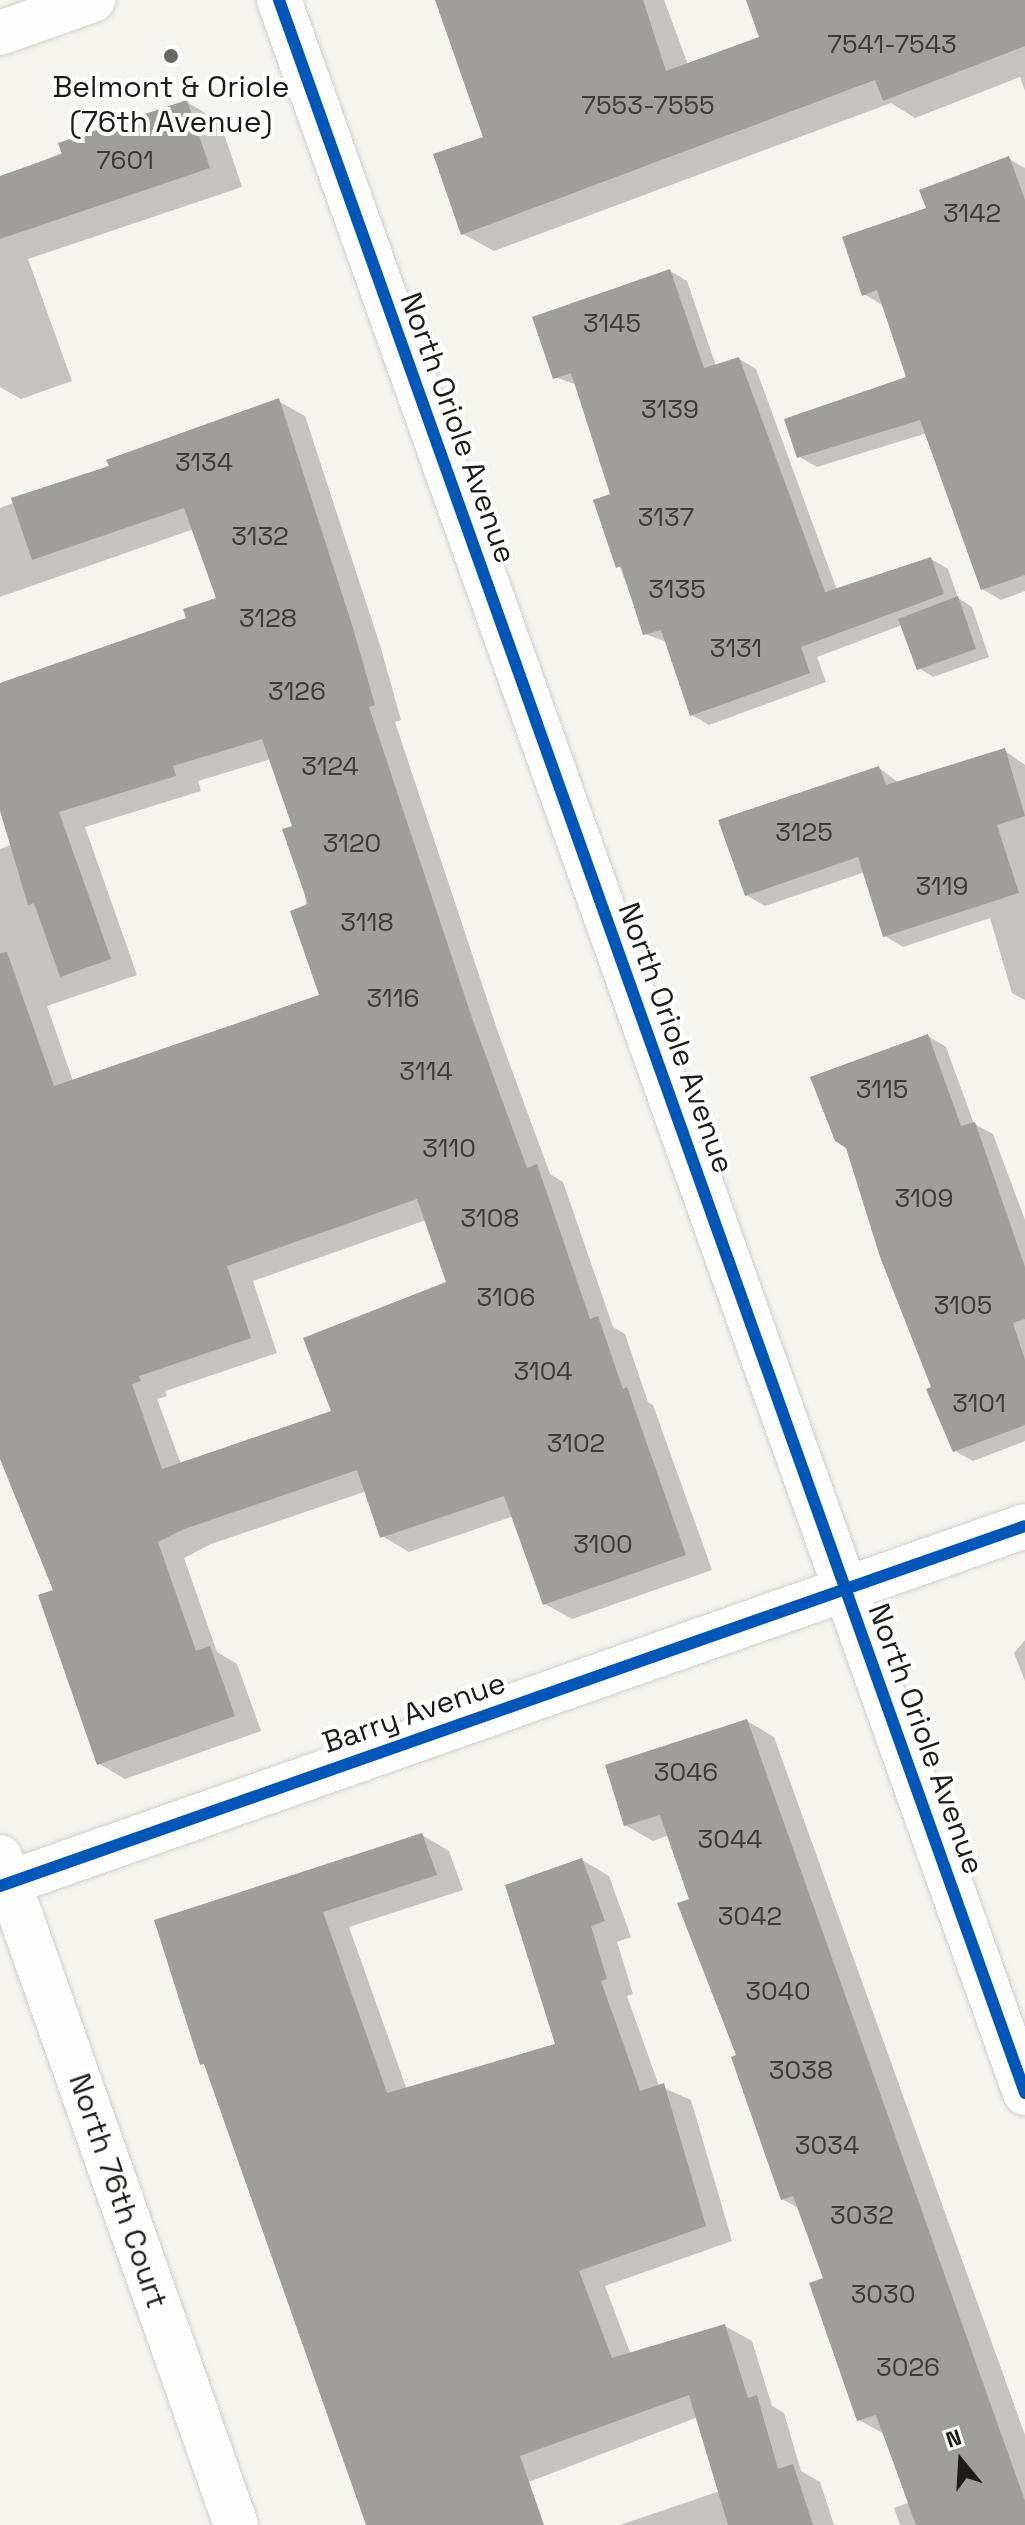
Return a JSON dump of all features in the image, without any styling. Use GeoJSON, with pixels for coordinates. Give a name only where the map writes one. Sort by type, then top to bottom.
{"type":"FeatureCollection","features":[{"type":"Feature","properties":{"kind":"street"},"geometry":{"type":"LineString","coordinates":[[0,33],[93,0]]}},
{"type":"Feature","properties":{"kind":"street","name":"North Oriole Avenue"},"geometry":{"type":"LineString","coordinates":[[279,0],[1025,2093]]}},
{"type":"Feature","properties":{"kind":"street","name":"Barry Avenue"},"geometry":{"type":"LineString","coordinates":[[3,1875],[846,1590],[1025,1526]]}},
{"type":"Feature","properties":{"kind":"street","name":"North 76th Court"},"geometry":{"type":"LineString","coordinates":[[3,1875],[236,2525]]}},
{"type":"Feature","properties":{"kind":"building"},"geometry":{"type":"Polygon","coordinates":[[[435,0],[643,0],[666,71],[759,37],[746,0],[1025,0],[1025,46],[883,101],[875,80],[461,235],[433,154],[483,137],[435,0]]]}},
{"type":"Feature","properties":{"kind":"building"},"geometry":{"type":"Polygon","coordinates":[[[187,100],[210,168],[0,239],[0,176],[62,154],[58,143],[187,100]]]}},
{"type":"Feature","properties":{"kind":"building"},"geometry":{"type":"Polygon","coordinates":[[[1009,156],[1025,200],[1025,575],[981,590],[920,420],[797,458],[784,419],[906,377],[877,290],[862,296],[842,237],[926,208],[919,190],[1009,156]]]}},
{"type":"Feature","properties":{"kind":"building"},"geometry":{"type":"Polygon","coordinates":[[[670,269],[704,368],[739,357],[825,592],[931,557],[944,594],[801,647],[810,673],[690,716],[661,630],[643,635],[621,566],[616,568],[593,500],[610,494],[571,373],[553,379],[532,317],[670,269]]]}},
{"type":"Feature","properties":{"kind":"building"},"geometry":{"type":"Polygon","coordinates":[[[279,398],[353,628],[375,705],[369,707],[472,1018],[527,1168],[537,1164],[590,1319],[598,1316],[623,1389],[627,1387],[686,1555],[543,1605],[504,1496],[380,1538],[357,1470],[184,1529],[158,1542],[196,1651],[210,1646],[235,1716],[97,1765],[38,1595],[53,1590],[0,1459],[0,953],[7,952],[54,1086],[319,995],[290,911],[308,904],[282,829],[292,826],[262,739],[173,766],[176,776],[59,812],[111,959],[60,977],[34,903],[28,905],[0,811],[0,683],[186,618],[183,609],[216,598],[184,508],[32,560],[11,498],[109,466],[106,460],[279,398]],[[417,1199],[227,1266],[251,1338],[139,1376],[141,1381],[132,1384],[162,1469],[331,1411],[303,1338],[446,1282],[417,1199]]]}},
{"type":"Feature","properties":{"kind":"building"},"geometry":{"type":"Polygon","coordinates":[[[958,596],[976,649],[917,670],[898,619],[958,596]]]}},
{"type":"Feature","properties":{"kind":"building"},"geometry":{"type":"Polygon","coordinates":[[[1005,748],[1025,816],[997,825],[1019,893],[883,937],[858,857],[745,896],[718,820],[879,766],[886,785],[1005,748]]]}},
{"type":"Feature","properties":{"kind":"building"},"geometry":{"type":"Polygon","coordinates":[[[928,1034],[961,1126],[975,1122],[1025,1267],[1025,1319],[1013,1323],[1025,1360],[1025,1425],[953,1452],[926,1389],[931,1387],[880,1257],[846,1148],[835,1141],[810,1077],[928,1034]]]}},
{"type":"Feature","properties":{"kind":"building"},"geometry":{"type":"Polygon","coordinates":[[[747,1719],[1025,2501],[1025,2525],[916,2525],[876,2415],[857,2421],[809,2283],[823,2278],[793,2196],[781,2200],[731,2057],[736,2055],[677,1903],[689,1899],[660,1815],[624,1826],[605,1765],[747,1719]]]}},
{"type":"Feature","properties":{"kind":"building"},"geometry":{"type":"Polygon","coordinates":[[[422,1833],[437,1875],[323,1912],[387,2093],[555,2044],[505,1885],[582,1858],[605,1921],[591,1926],[607,1979],[601,1981],[640,2091],[664,2083],[706,2226],[579,2271],[612,2358],[725,2324],[748,2398],[757,2395],[778,2469],[793,2464],[813,2525],[728,2525],[689,2395],[520,2456],[544,2525],[366,2525],[204,2064],[200,2065],[154,1920],[422,1833]]]}},
{"type":"Feature","properties":{"kind":"cycle path"},"geometry":{"type":"LineString","coordinates":[[279,0],[1025,2093]]}},
{"type":"Feature","properties":{"kind":"cycle path"},"geometry":{"type":"LineString","coordinates":[[0,1886],[1025,1526]]}},
{"type":"Feature","properties":{"kind":"place","name":"Belmont & Oriole (76th Avenue)"},"geometry":{"type":"Point","coordinates":[171,56]}}]}
